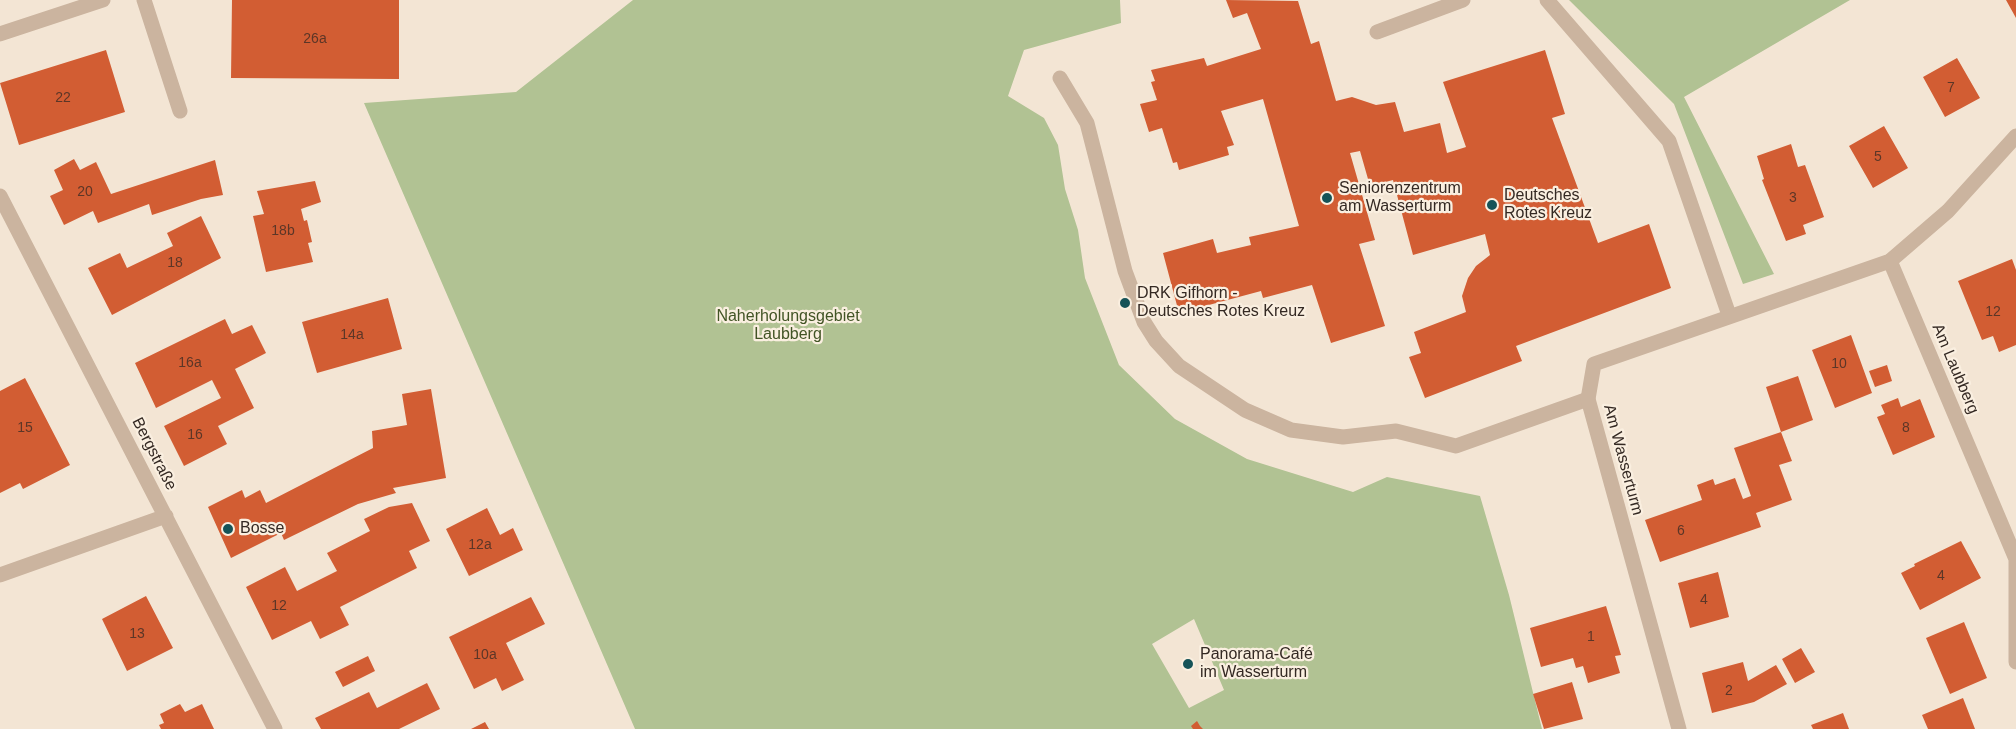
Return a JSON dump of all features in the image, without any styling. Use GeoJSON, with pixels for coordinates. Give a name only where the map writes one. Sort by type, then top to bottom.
{"type":"FeatureCollection","features":[{"type":"Feature","properties":{"kind":"street"},"geometry":{"type":"LineString","coordinates":[[0,34],[103,0]]}},
{"type":"Feature","properties":{"kind":"street"},"geometry":{"type":"LineString","coordinates":[[144,0],[180,111]]}},
{"type":"Feature","properties":{"kind":"street"},"geometry":{"type":"LineString","coordinates":[[1377,32],[1463,0]]}},
{"type":"Feature","properties":{"kind":"street"},"geometry":{"type":"LineString","coordinates":[[1547,0],[1669,141],[1729,315]]}},
{"type":"Feature","properties":{"kind":"street"},"geometry":{"type":"LineString","coordinates":[[1060,78],[1087,123],[1125,271],[1144,322],[1156,341],[1179,366],[1245,410],[1291,430],[1343,437],[1396,431],[1456,446],[1588,399]]}},
{"type":"Feature","properties":{"kind":"street"},"geometry":{"type":"LineString","coordinates":[[1890,261],[1948,211],[2016,136]]}},
{"type":"Feature","properties":{"kind":"street","name":"Bergstraße"},"geometry":{"type":"LineString","coordinates":[[0,196],[275,729]]}},
{"type":"Feature","properties":{"kind":"street","name":"Am Wasserturm"},"geometry":{"type":"LineString","coordinates":[[1679,729],[1588,399],[1594,364],[1729,315],[1890,261]]}},
{"type":"Feature","properties":{"kind":"street","name":"Am Laubberg"},"geometry":{"type":"LineString","coordinates":[[1890,261],[2016,559],[2016,662]]}},
{"type":"Feature","properties":{"kind":"street"},"geometry":{"type":"LineString","coordinates":[[0,576],[166,516]]}},
{"type":"Feature","properties":{"kind":"green space","name":"Naherholungsgebiet Laubberg"},"geometry":{"type":"Polygon","coordinates":[[[633,0],[1120,0],[1121,23],[1024,50],[1008,96],[1044,118],[1058,145],[1065,189],[1078,230],[1085,278],[1119,365],[1175,419],[1247,459],[1353,492],[1387,477],[1480,496],[1509,595],[1542,729],[635,729],[364,103],[516,92],[633,0]],[[1194,619],[1152,644],[1189,708],[1224,690],[1194,619]]]}},
{"type":"Feature","properties":{"kind":"green space"},"geometry":{"type":"Polygon","coordinates":[[[1569,0],[1850,0],[1684,97],[1774,274],[1743,284],[1674,104],[1569,0]]]}},
{"type":"Feature","properties":{"kind":"building"},"geometry":{"type":"Polygon","coordinates":[[[232,0],[399,0],[399,79],[231,78],[232,0]]]}},
{"type":"Feature","properties":{"kind":"building"},"geometry":{"type":"Polygon","coordinates":[[[1226,0],[1298,1],[1311,44],[1319,41],[1336,101],[1352,97],[1376,105],[1395,102],[1404,132],[1440,123],[1447,153],[1466,147],[1443,82],[1545,50],[1565,114],[1552,118],[1598,243],[1649,224],[1671,288],[1516,346],[1522,361],[1425,398],[1409,357],[1421,353],[1414,332],[1466,312],[1462,296],[1468,278],[1476,266],[1490,255],[1485,234],[1413,255],[1393,180],[1370,186],[1360,151],[1350,153],[1375,240],[1359,244],[1385,326],[1331,343],[1312,285],[1263,298],[1261,291],[1179,313],[1163,253],[1213,239],[1217,253],[1251,245],[1249,237],[1299,226],[1263,99],[1221,111],[1234,145],[1227,147],[1229,155],[1179,170],[1177,162],[1173,163],[1162,128],[1149,132],[1140,104],[1157,100],[1151,82],[1155,81],[1151,70],[1204,58],[1207,66],[1261,49],[1247,13],[1233,18],[1226,0]]]}},
{"type":"Feature","properties":{"kind":"building"},"geometry":{"type":"Polygon","coordinates":[[[2006,0],[2016,0],[2016,18],[2006,0]]]}},
{"type":"Feature","properties":{"kind":"building"},"geometry":{"type":"Polygon","coordinates":[[[106,50],[125,112],[19,145],[0,83],[106,50]]]}},
{"type":"Feature","properties":{"kind":"building"},"geometry":{"type":"Polygon","coordinates":[[[1957,58],[1980,98],[1945,117],[1923,77],[1957,58]]]}},
{"type":"Feature","properties":{"kind":"building"},"geometry":{"type":"Polygon","coordinates":[[[1884,126],[1908,168],[1873,188],[1849,146],[1884,126]]]}},
{"type":"Feature","properties":{"kind":"building"},"geometry":{"type":"Polygon","coordinates":[[[1791,144],[1798,167],[1805,165],[1824,217],[1803,225],[1806,234],[1786,241],[1762,180],[1764,179],[1757,156],[1791,144]]]}},
{"type":"Feature","properties":{"kind":"building"},"geometry":{"type":"Polygon","coordinates":[[[74,159],[80,170],[96,162],[111,194],[215,160],[223,195],[201,199],[152,215],[149,204],[98,223],[93,211],[64,225],[50,196],[63,190],[54,170],[74,159]]]}},
{"type":"Feature","properties":{"kind":"building"},"geometry":{"type":"Polygon","coordinates":[[[315,181],[321,202],[301,209],[304,221],[307,220],[312,242],[308,243],[313,262],[266,272],[253,216],[264,214],[257,191],[315,181]]]}},
{"type":"Feature","properties":{"kind":"building"},"geometry":{"type":"Polygon","coordinates":[[[201,216],[221,258],[112,315],[88,268],[120,253],[127,268],[173,246],[167,233],[201,216]]]}},
{"type":"Feature","properties":{"kind":"building"},"geometry":{"type":"Polygon","coordinates":[[[2012,259],[2016,270],[2016,345],[1999,352],[1993,336],[1982,340],[1958,281],[2012,259]]]}},
{"type":"Feature","properties":{"kind":"building"},"geometry":{"type":"Polygon","coordinates":[[[388,298],[402,349],[317,373],[302,322],[388,298]]]}},
{"type":"Feature","properties":{"kind":"building"},"geometry":{"type":"Polygon","coordinates":[[[225,319],[232,334],[252,325],[266,353],[235,369],[254,408],[218,426],[227,444],[184,466],[164,426],[221,398],[212,380],[156,408],[135,363],[225,319]]]}},
{"type":"Feature","properties":{"kind":"building"},"geometry":{"type":"Polygon","coordinates":[[[1851,335],[1872,393],[1835,408],[1812,350],[1851,335]]]}},
{"type":"Feature","properties":{"kind":"building"},"geometry":{"type":"Polygon","coordinates":[[[1887,365],[1892,381],[1875,387],[1869,371],[1887,365]]]}},
{"type":"Feature","properties":{"kind":"building"},"geometry":{"type":"Polygon","coordinates":[[[1798,376],[1813,420],[1781,432],[1766,387],[1798,376]]]}},
{"type":"Feature","properties":{"kind":"building"},"geometry":{"type":"Polygon","coordinates":[[[25,378],[70,465],[23,489],[20,483],[0,493],[0,391],[25,378]]]}},
{"type":"Feature","properties":{"kind":"building"},"geometry":{"type":"Polygon","coordinates":[[[431,389],[446,478],[393,488],[396,493],[358,504],[284,540],[281,533],[231,558],[208,507],[242,490],[245,498],[260,490],[266,503],[373,448],[372,431],[407,425],[402,394],[431,389]]]}},
{"type":"Feature","properties":{"kind":"building"},"geometry":{"type":"Polygon","coordinates":[[[1898,398],[1901,407],[1920,399],[1935,437],[1893,455],[1877,417],[1885,414],[1881,405],[1898,398]]]}},
{"type":"Feature","properties":{"kind":"building"},"geometry":{"type":"Polygon","coordinates":[[[1781,432],[1792,461],[1779,465],[1792,500],[1756,513],[1761,527],[1660,562],[1645,520],[1702,500],[1697,485],[1713,479],[1715,485],[1735,478],[1743,499],[1751,496],[1734,448],[1781,432]]]}},
{"type":"Feature","properties":{"kind":"building"},"geometry":{"type":"Polygon","coordinates":[[[412,503],[430,541],[409,551],[417,568],[340,607],[349,625],[320,639],[311,621],[272,640],[246,587],[285,567],[297,591],[337,571],[327,553],[370,531],[364,519],[389,507],[412,503]]]}},
{"type":"Feature","properties":{"kind":"building"},"geometry":{"type":"Polygon","coordinates":[[[487,508],[500,535],[513,528],[523,550],[469,576],[446,529],[487,508]]]}},
{"type":"Feature","properties":{"kind":"building"},"geometry":{"type":"Polygon","coordinates":[[[1961,541],[1981,578],[1920,610],[1901,573],[1915,566],[1914,564],[1961,541]]]}},
{"type":"Feature","properties":{"kind":"building"},"geometry":{"type":"Polygon","coordinates":[[[1718,572],[1729,617],[1690,628],[1678,583],[1718,572]]]}},
{"type":"Feature","properties":{"kind":"building"},"geometry":{"type":"Polygon","coordinates":[[[146,596],[173,648],[127,671],[102,619],[146,596]]]}},
{"type":"Feature","properties":{"kind":"building"},"geometry":{"type":"Polygon","coordinates":[[[531,597],[545,624],[506,643],[524,680],[502,691],[496,678],[474,689],[449,637],[531,597]]]}},
{"type":"Feature","properties":{"kind":"building"},"geometry":{"type":"Polygon","coordinates":[[[1606,606],[1621,655],[1615,656],[1620,673],[1588,683],[1583,666],[1576,668],[1573,658],[1541,667],[1530,628],[1606,606]]]}},
{"type":"Feature","properties":{"kind":"building"},"geometry":{"type":"Polygon","coordinates":[[[1964,622],[1987,678],[1950,694],[1926,638],[1964,622]]]}},
{"type":"Feature","properties":{"kind":"building"},"geometry":{"type":"Polygon","coordinates":[[[1801,648],[1815,672],[1795,683],[1782,659],[1801,648]]]}},
{"type":"Feature","properties":{"kind":"building"},"geometry":{"type":"Polygon","coordinates":[[[368,656],[375,671],[343,687],[335,672],[368,656]]]}},
{"type":"Feature","properties":{"kind":"building"},"geometry":{"type":"Polygon","coordinates":[[[1743,662],[1748,681],[1776,665],[1787,684],[1754,702],[1712,713],[1702,673],[1743,662]]]}},
{"type":"Feature","properties":{"kind":"building"},"geometry":{"type":"Polygon","coordinates":[[[1572,682],[1583,719],[1544,729],[1533,694],[1572,682]]]}},
{"type":"Feature","properties":{"kind":"building"},"geometry":{"type":"Polygon","coordinates":[[[427,683],[440,709],[399,729],[321,729],[315,718],[369,692],[377,708],[427,683]]]}},
{"type":"Feature","properties":{"kind":"building"},"geometry":{"type":"Polygon","coordinates":[[[1963,698],[1975,729],[1928,729],[1922,715],[1963,698]]]}},
{"type":"Feature","properties":{"kind":"building"},"geometry":{"type":"Polygon","coordinates":[[[180,704],[185,712],[202,704],[214,729],[161,729],[159,725],[164,723],[160,714],[180,704]]]}},
{"type":"Feature","properties":{"kind":"building"},"geometry":{"type":"Polygon","coordinates":[[[1843,713],[1849,729],[1813,729],[1811,725],[1843,713]]]}},
{"type":"Feature","properties":{"kind":"building"},"geometry":{"type":"Polygon","coordinates":[[[1197,721],[1203,729],[1193,729],[1191,726],[1197,721]]]}},
{"type":"Feature","properties":{"kind":"building"},"geometry":{"type":"Polygon","coordinates":[[[485,722],[489,729],[471,729],[485,722]]]}},
{"type":"Feature","properties":{"kind":"place","name":"Seniorenzentrum am Wasserturm"},"geometry":{"type":"Point","coordinates":[1327,198]}},
{"type":"Feature","properties":{"kind":"place","name":"Deutsches Rotes Kreuz"},"geometry":{"type":"Point","coordinates":[1492,205]}},
{"type":"Feature","properties":{"kind":"place","name":"DRK Gifhorn - Deutsches Rotes Kreuz"},"geometry":{"type":"Point","coordinates":[1125,303]}},
{"type":"Feature","properties":{"kind":"place","name":"Bosse"},"geometry":{"type":"Point","coordinates":[228,529]}},
{"type":"Feature","properties":{"kind":"place","name":"Panorama-Café im Wasserturm"},"geometry":{"type":"Point","coordinates":[1188,664]}}]}
